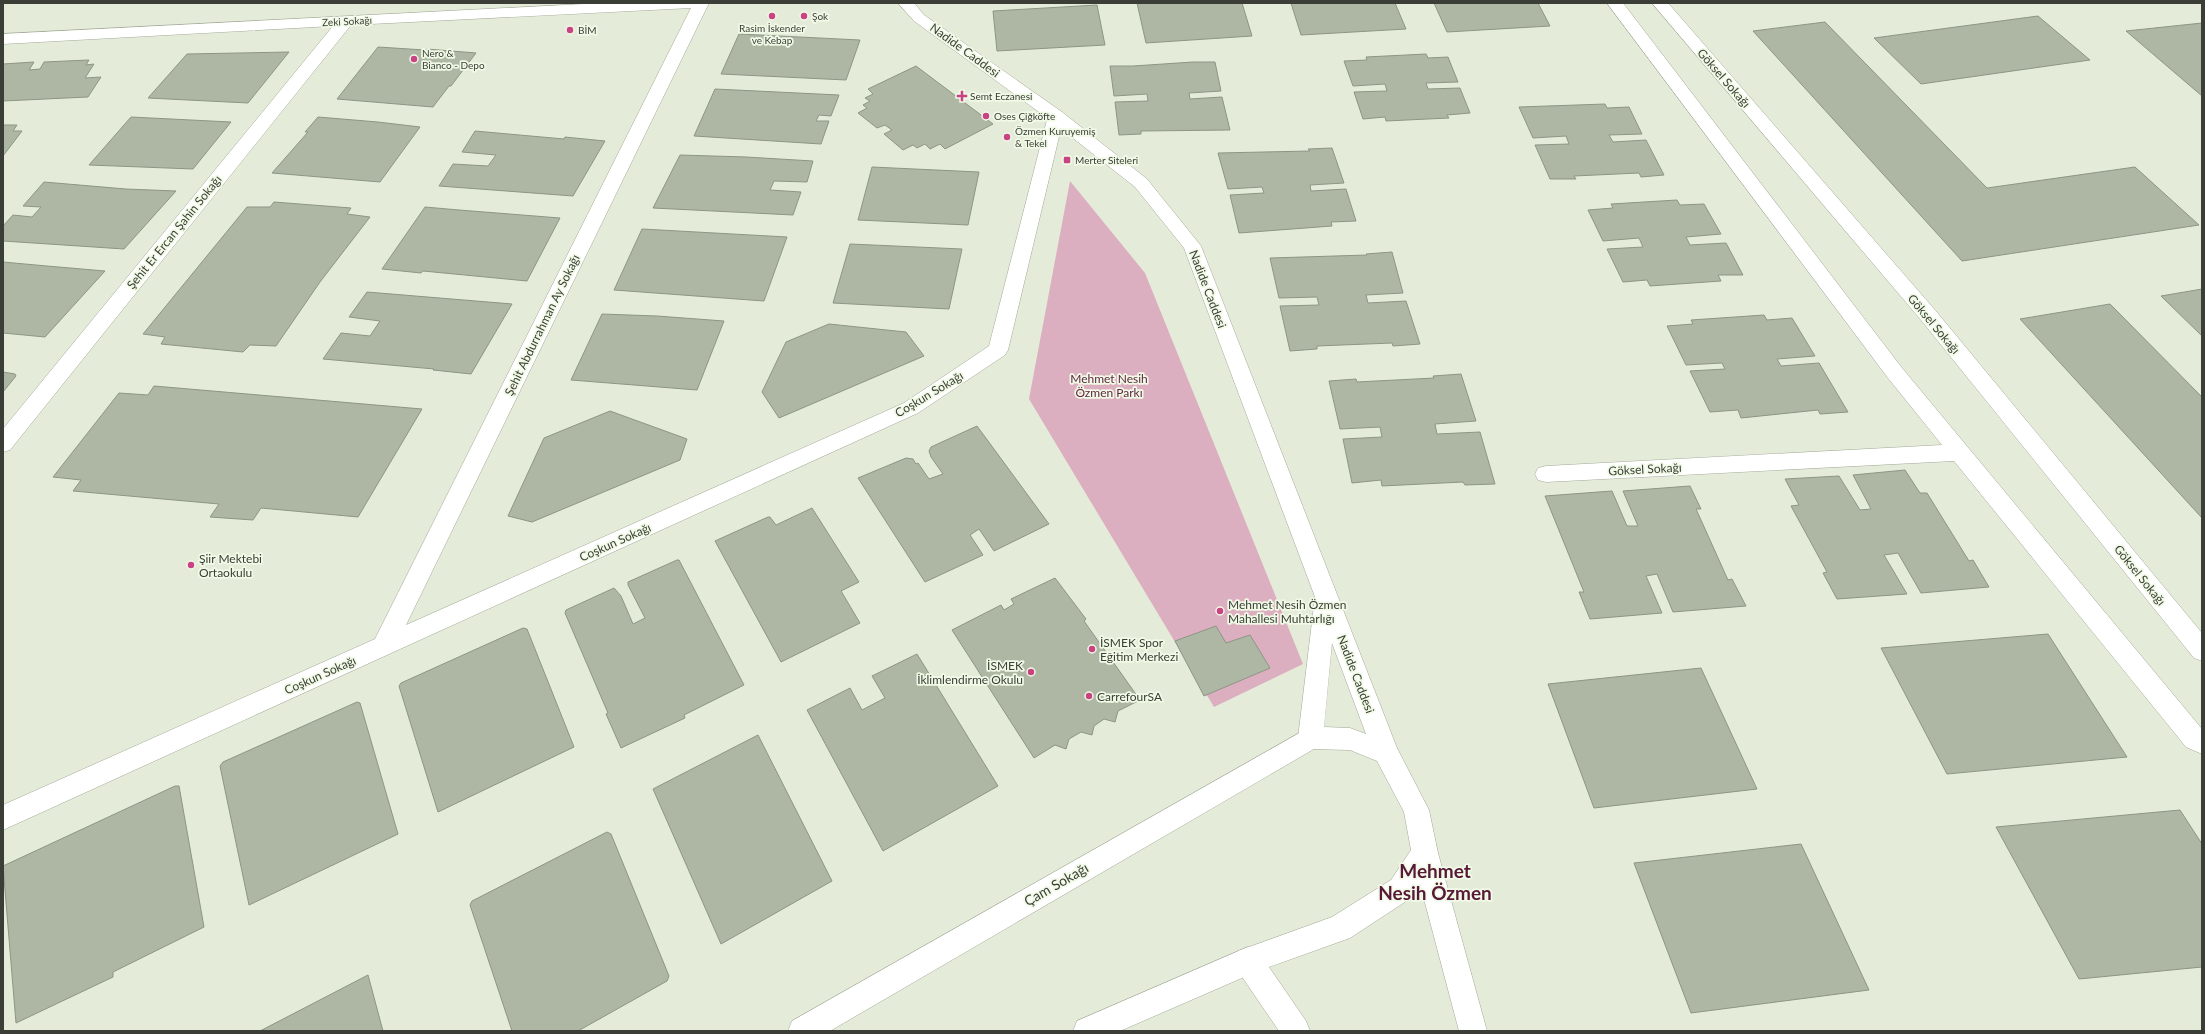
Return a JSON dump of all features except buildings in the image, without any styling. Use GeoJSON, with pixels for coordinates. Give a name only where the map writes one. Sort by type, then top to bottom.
{"type":"FeatureCollection","features":[{"type":"Feature","properties":{"kind":"street","name":"Zeki Sokağı"},"geometry":{"type":"LineString","coordinates":[[3,39],[691,3]]}},
{"type":"Feature","properties":{"kind":"street","name":"Şehit Abdurrahman Ay Sokağı"},"geometry":{"type":"LineString","coordinates":[[383,647],[700,3]]}},
{"type":"Feature","properties":{"kind":"street","name":"Nadide Caddesi"},"geometry":{"type":"LineString","coordinates":[[906,3],[919,18],[1056,116],[1141,183],[1192,246],[1386,753],[1416,810],[1425,853],[1473,1031]]}},
{"type":"Feature","properties":{"kind":"street"},"geometry":{"type":"LineString","coordinates":[[1615,3],[1895,373],[2195,739],[2202,743]]}},
{"type":"Feature","properties":{"kind":"street","name":"Göksel Sokağı"},"geometry":{"type":"LineString","coordinates":[[1660,3],[1928,315],[2202,651]]}},
{"type":"Feature","properties":{"kind":"street","name":"Şehit Er Ercan Şahin Sokağı"},"geometry":{"type":"LineString","coordinates":[[3,444],[346,21]]}},
{"type":"Feature","properties":{"kind":"street","name":"Coşkun Sokağı"},"geometry":{"type":"LineString","coordinates":[[3,818],[911,408],[998,350],[1056,116]]}},
{"type":"Feature","properties":{"kind":"street","name":"Göksel Sokağı"},"geometry":{"type":"LineString","coordinates":[[1546,474],[1960,452]]}},
{"type":"Feature","properties":{"kind":"street","name":"Nadide Caddesi"},"geometry":{"type":"LineString","coordinates":[[1310,738],[1326,596]]}},
{"type":"Feature","properties":{"kind":"street"},"geometry":{"type":"LineString","coordinates":[[1310,738],[1350,739],[1386,753]]}},
{"type":"Feature","properties":{"kind":"street","name":"Çam Sokağı"},"geometry":{"type":"LineString","coordinates":[[802,1031],[1310,738]]}},
{"type":"Feature","properties":{"kind":"street"},"geometry":{"type":"LineString","coordinates":[[1088,1031],[1248,961],[1340,928],[1401,889],[1425,853]]}},
{"type":"Feature","properties":{"kind":"street"},"geometry":{"type":"LineString","coordinates":[[1248,961],[1296,1031]]}},
{"type":"Feature","properties":{"kind":"green space","name":"Mehmet Nesih Özmen Parkı"},"geometry":{"type":"Polygon","coordinates":[[[1070,181],[1145,273],[1303,664],[1214,707],[1029,399],[1070,181]]]}},
{"type":"Feature","properties":{"kind":"place","name":"Rasim İskender ve Kebap"},"geometry":{"type":"Point","coordinates":[772,16]}},
{"type":"Feature","properties":{"kind":"place","name":"Şok"},"geometry":{"type":"Point","coordinates":[804,16]}},
{"type":"Feature","properties":{"kind":"place","name":"BİM"},"geometry":{"type":"Point","coordinates":[570,30]}},
{"type":"Feature","properties":{"kind":"place","name":"Nero & Bianco - Depo"},"geometry":{"type":"Point","coordinates":[414,59]}},
{"type":"Feature","properties":{"kind":"place","name":"Semt Eczanesi"},"geometry":{"type":"Point","coordinates":[962,96]}},
{"type":"Feature","properties":{"kind":"place","name":"Oses Çiğköfte"},"geometry":{"type":"Point","coordinates":[986,116]}},
{"type":"Feature","properties":{"kind":"place","name":"Özmen Kuruyemiş & Tekel"},"geometry":{"type":"Point","coordinates":[1007,137]}},
{"type":"Feature","properties":{"kind":"place","name":"Merter Siteleri"},"geometry":{"type":"Point","coordinates":[1067,160]}},
{"type":"Feature","properties":{"kind":"place","name":"Şiir Mektebi Ortaokulu"},"geometry":{"type":"Point","coordinates":[191,565]}},
{"type":"Feature","properties":{"kind":"place","name":"Mehmet Nesih Özmen Mahallesi Muhtarlığı"},"geometry":{"type":"Point","coordinates":[1220,611]}},
{"type":"Feature","properties":{"kind":"place","name":"İSMEK Spor Eğitim Merkezi"},"geometry":{"type":"Point","coordinates":[1092,649]}},
{"type":"Feature","properties":{"kind":"place","name":"İSMEK İklimlendirme Okulu"},"geometry":{"type":"Point","coordinates":[1031,672]}},
{"type":"Feature","properties":{"kind":"place","name":"CarrefourSA"},"geometry":{"type":"Point","coordinates":[1089,696]}},
{"type":"Feature","properties":{"kind":"district","name":"Mehmet Nesih Özmen"},"geometry":{"type":"Point","coordinates":[1435,881]}}]}
